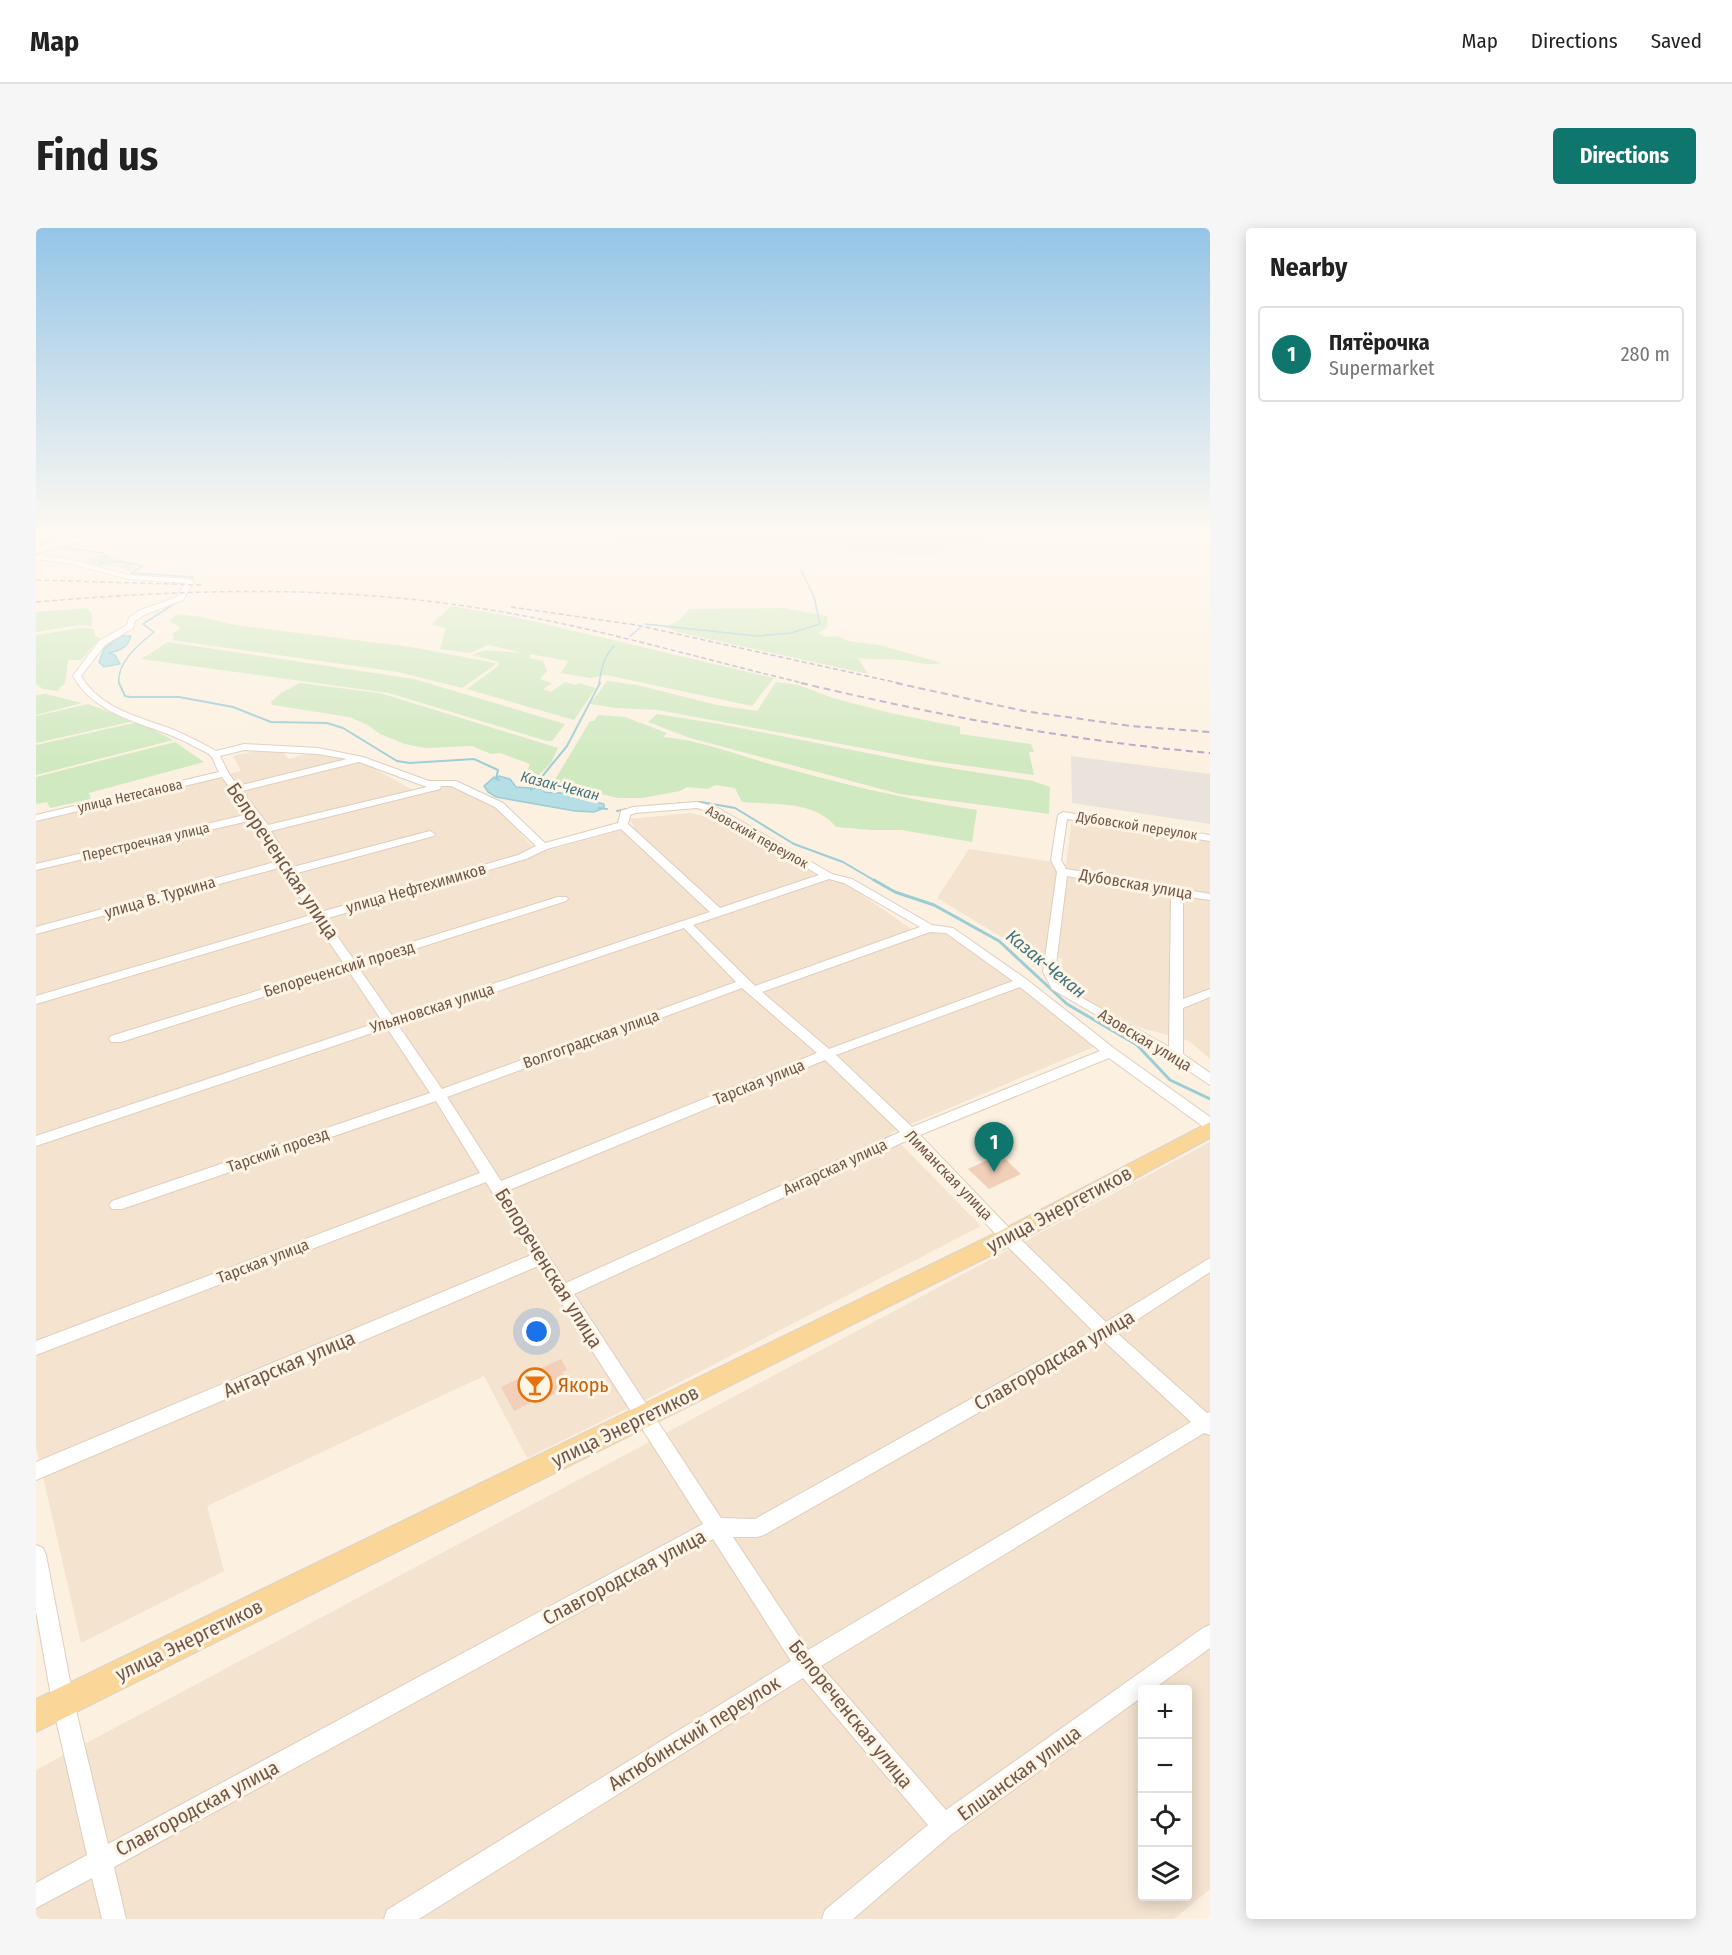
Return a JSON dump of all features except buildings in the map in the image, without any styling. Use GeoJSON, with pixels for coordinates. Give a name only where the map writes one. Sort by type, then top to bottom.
{"type":"FeatureCollection","features":[{"type":"Feature","properties":{"kind":"main road","name":"улица Энергетиков"},"geometry":{"type":"LineString","coordinates":[[36,1716],[1008,1236],[1210,1129]]}},
{"type":"Feature","properties":{"kind":"street"},"geometry":{"type":"LineString","coordinates":[[146,611],[132,620],[130,626],[102,643],[78,676],[81,686],[108,707],[182,736],[215,754],[244,747],[318,751],[360,759],[428,784],[453,783],[499,805],[543,847]]}},
{"type":"Feature","properties":{"kind":"street","name":"Белореченская улица"},"geometry":{"type":"LineString","coordinates":[[215,754],[224,774],[260,822],[318,917],[353,965],[439,1095],[563,1292],[805,1664],[944,1826]]}},
{"type":"Feature","properties":{"kind":"street"},"geometry":{"type":"LineString","coordinates":[[237,789],[360,759]]}},
{"type":"Feature","properties":{"kind":"street","name":"улица Нетесанова"},"geometry":{"type":"LineString","coordinates":[[36,818],[224,774]]}},
{"type":"Feature","properties":{"kind":"street","name":"Перестроечная улица"},"geometry":{"type":"LineString","coordinates":[[36,867],[453,783]]}},
{"type":"Feature","properties":{"kind":"street","name":"Азовский переулок"},"geometry":{"type":"LineString","coordinates":[[623,825],[625,813],[633,810],[705,807],[828,876]]}},
{"type":"Feature","properties":{"kind":"street","name":"Дубовской переулок"},"geometry":{"type":"LineString","coordinates":[[1063,815],[1210,838]]}},
{"type":"Feature","properties":{"kind":"street","name":"Азовская улица"},"geometry":{"type":"LineString","coordinates":[[1063,815],[1056,860],[1062,872],[1049,972],[1058,988],[1176,1056],[1210,1080]]}},
{"type":"Feature","properties":{"kind":"street"},"geometry":{"type":"LineString","coordinates":[[623,825],[719,914]]}},
{"type":"Feature","properties":{"kind":"street","name":"улица Нефтехимиков"},"geometry":{"type":"LineString","coordinates":[[36,1000],[522,857],[543,847],[623,825]]}},
{"type":"Feature","properties":{"kind":"street","name":"улица В. Туркина"},"geometry":{"type":"LineString","coordinates":[[36,931],[287,867],[430,834]]}},
{"type":"Feature","properties":{"kind":"street","name":"Дубовская улица"},"geometry":{"type":"LineString","coordinates":[[1062,872],[1210,897]]}},
{"type":"Feature","properties":{"kind":"street"},"geometry":{"type":"LineString","coordinates":[[828,876],[848,881],[929,928],[949,930],[1022,982],[1110,1052],[1210,1124]]}},
{"type":"Feature","properties":{"kind":"street","name":"Ульяновская улица"},"geometry":{"type":"LineString","coordinates":[[36,1141],[828,876]]}},
{"type":"Feature","properties":{"kind":"street"},"geometry":{"type":"LineString","coordinates":[[1176,1056],[1177,890]]}},
{"type":"Feature","properties":{"kind":"street","name":"Белореченский проезд"},"geometry":{"type":"LineString","coordinates":[[116,1039],[562,899]]}},
{"type":"Feature","properties":{"kind":"street","name":"Лиманская улица"},"geometry":{"type":"LineString","coordinates":[[687,925],[750,987],[827,1054],[910,1133],[1008,1236],[1105,1332],[1209,1423]]}},
{"type":"Feature","properties":{"kind":"street","name":"Волгоградская улица"},"geometry":{"type":"LineString","coordinates":[[439,1095],[750,987],[929,928]]}},
{"type":"Feature","properties":{"kind":"street","name":"Тарская улица"},"geometry":{"type":"LineString","coordinates":[[36,1348],[494,1182],[1022,982]]}},
{"type":"Feature","properties":{"kind":"street"},"geometry":{"type":"LineString","coordinates":[[1177,1006],[1210,993]]}},
{"type":"Feature","properties":{"kind":"street","name":"Ангарская улица"},"geometry":{"type":"LineString","coordinates":[[563,1292],[910,1133],[1110,1052]]}},
{"type":"Feature","properties":{"kind":"street","name":"Тарский проезд"},"geometry":{"type":"LineString","coordinates":[[117,1205],[439,1095]]}},
{"type":"Feature","properties":{"kind":"street","name":"Ангарская улица"},"geometry":{"type":"LineString","coordinates":[[36,1472],[542,1257]]}},
{"type":"Feature","properties":{"kind":"street","name":"Славгородская улица"},"geometry":{"type":"LineString","coordinates":[[36,1896],[716,1527],[757,1527],[1105,1332],[1210,1264]]}},
{"type":"Feature","properties":{"kind":"street","name":"Актюбинский переулок"},"geometry":{"type":"LineString","coordinates":[[396,1919],[805,1664],[1209,1423]]}},
{"type":"Feature","properties":{"kind":"street"},"geometry":{"type":"LineString","coordinates":[[36,1555],[63,1702],[114,1919]]}},
{"type":"Feature","properties":{"kind":"street","name":"Елшанская улица"},"geometry":{"type":"LineString","coordinates":[[834,1919],[944,1826],[1210,1635]]}},
{"type":"Feature","properties":{"kind":"shaded area"},"geometry":{"type":"Polygon","coordinates":[[[261,750],[284,753],[289,759],[311,753],[364,763],[420,794],[451,785],[500,811],[538,853],[634,827],[629,819],[691,813],[707,817],[815,873],[838,878],[914,931],[944,934],[956,940],[1007,976],[1096,1046],[890,1133],[981,1226],[651,1397],[527,1458],[484,1376],[207,1506],[224,1571],[81,1643],[36,1446],[36,822],[241,771],[233,756],[261,750]]]}},
{"type":"Feature","properties":{"kind":"shaded area"},"geometry":{"type":"Polygon","coordinates":[[[1071,756],[1210,774],[1210,824],[1072,803],[1071,756]]]}},
{"type":"Feature","properties":{"kind":"shaded area"},"geometry":{"type":"Polygon","coordinates":[[[1072,820],[1210,842],[1210,1059],[1189,1041],[1138,1027],[1061,986],[1062,959],[1025,951],[937,898],[969,849],[1066,864],[1072,820]]]}},
{"type":"Feature","properties":{"kind":"shaded area"},"geometry":{"type":"Polygon","coordinates":[[[1210,1142],[1210,1889],[1174,1919],[36,1919],[36,1770],[1210,1142]]]}},
{"type":"Feature","properties":{"kind":"green space"},"geometry":{"type":"Polygon","coordinates":[[[89,611],[92,613],[92,626],[80,625],[36,632],[36,612],[89,611]]]}},
{"type":"Feature","properties":{"kind":"green space"},"geometry":{"type":"Polygon","coordinates":[[[446,611],[480,611],[515,617],[774,678],[752,706],[606,675],[590,678],[561,673],[568,661],[530,654],[529,658],[543,661],[547,671],[540,679],[552,683],[543,689],[551,692],[565,682],[596,688],[574,720],[467,689],[498,666],[499,662],[472,655],[485,650],[524,653],[488,645],[470,653],[440,649],[446,628],[431,625],[446,611]]]}},
{"type":"Feature","properties":{"kind":"green space"},"geometry":{"type":"Polygon","coordinates":[[[687,611],[800,611],[828,616],[827,628],[818,633],[826,637],[838,636],[848,641],[879,645],[942,663],[927,664],[897,659],[858,658],[868,674],[677,632],[666,627],[680,620],[687,611]]]}},
{"type":"Feature","properties":{"kind":"green space"},"geometry":{"type":"Polygon","coordinates":[[[177,614],[235,625],[411,647],[495,663],[495,665],[462,688],[398,672],[172,640],[175,638],[173,633],[181,628],[169,621],[177,614]]]}},
{"type":"Feature","properties":{"kind":"green space"},"geometry":{"type":"Polygon","coordinates":[[[81,628],[94,629],[95,636],[100,638],[81,660],[68,660],[65,684],[58,691],[43,689],[36,684],[36,635],[81,628]]]}},
{"type":"Feature","properties":{"kind":"green space"},"geometry":{"type":"Polygon","coordinates":[[[168,642],[414,679],[565,724],[552,741],[547,741],[389,693],[141,659],[168,642]]]}},
{"type":"Feature","properties":{"kind":"green space"},"geometry":{"type":"Polygon","coordinates":[[[607,681],[637,685],[717,705],[757,711],[776,682],[799,685],[833,698],[890,713],[960,727],[960,734],[1031,744],[1034,752],[1029,752],[1034,775],[932,761],[658,710],[590,704],[607,681]]]}},
{"type":"Feature","properties":{"kind":"green space"},"geometry":{"type":"Polygon","coordinates":[[[300,683],[380,693],[558,748],[551,763],[532,782],[524,780],[530,764],[500,753],[491,754],[472,746],[425,748],[405,744],[380,734],[368,725],[349,717],[272,705],[271,702],[281,693],[300,683]]]}},
{"type":"Feature","properties":{"kind":"green space"},"geometry":{"type":"Polygon","coordinates":[[[46,694],[82,703],[36,715],[36,695],[46,694]]]}},
{"type":"Feature","properties":{"kind":"green space"},"geometry":{"type":"Polygon","coordinates":[[[88,704],[134,721],[36,743],[36,716],[88,704]]]}},
{"type":"Feature","properties":{"kind":"green space"},"geometry":{"type":"Polygon","coordinates":[[[657,714],[918,763],[1033,781],[1050,787],[1049,814],[900,794],[690,738],[648,722],[657,714]]]}},
{"type":"Feature","properties":{"kind":"green space"},"geometry":{"type":"Polygon","coordinates":[[[598,715],[625,717],[667,733],[663,737],[704,744],[847,784],[977,810],[972,842],[901,830],[836,827],[817,812],[793,805],[742,802],[735,788],[716,785],[707,789],[687,787],[680,791],[643,798],[618,798],[553,783],[590,721],[594,721],[598,715]]]}},
{"type":"Feature","properties":{"kind":"green space"},"geometry":{"type":"Polygon","coordinates":[[[138,722],[173,740],[36,775],[36,745],[138,722]]]}},
{"type":"Feature","properties":{"kind":"green space"},"geometry":{"type":"Polygon","coordinates":[[[175,742],[204,762],[89,793],[91,799],[50,808],[47,802],[36,804],[36,777],[175,742]]]}},
{"type":"Feature","properties":{"kind":"water"},"geometry":{"type":"Polygon","coordinates":[[[120,636],[131,636],[122,648],[108,653],[115,655],[120,664],[104,667],[99,662],[104,649],[120,636]]]}},
{"type":"Feature","properties":{"kind":"water"},"geometry":{"type":"Polygon","coordinates":[[[499,776],[510,779],[516,787],[561,793],[604,804],[604,808],[594,812],[575,811],[496,797],[484,786],[494,777],[496,779],[499,776]]]}},
{"type":"Feature","properties":{"kind":"waterway","name":"Казак-Чекан"},"geometry":{"type":"LineString","coordinates":[[119,683],[119,676],[125,661],[154,632],[143,624],[163,611]]}},
{"type":"Feature","properties":{"kind":"waterway"},"geometry":{"type":"LineString","coordinates":[[645,624],[757,636],[791,633],[820,624],[817,611]]}},
{"type":"Feature","properties":{"kind":"waterway"},"geometry":{"type":"LineString","coordinates":[[630,636],[640,628]]}},
{"type":"Feature","properties":{"kind":"waterway"},"geometry":{"type":"LineString","coordinates":[[599,684],[604,664],[614,646]]}},
{"type":"Feature","properties":{"kind":"waterway","name":"Казак-Чекан"},"geometry":{"type":"LineString","coordinates":[[119,683],[125,696],[130,697],[179,697],[233,707],[271,722],[327,723],[343,728],[397,761],[410,763],[474,759],[498,770],[496,779],[499,780]]}},
{"type":"Feature","properties":{"kind":"waterway"},"geometry":{"type":"LineString","coordinates":[[531,790],[567,746],[600,683]]}},
{"type":"Feature","properties":{"kind":"waterway","name":"Казак-Чекан"},"geometry":{"type":"LineString","coordinates":[[661,805],[701,802],[735,808],[794,844],[843,862],[877,882]]}},
{"type":"Feature","properties":{"kind":"waterway","name":"Казак-Чекан"},"geometry":{"type":"LineString","coordinates":[[599,808],[607,809]]}},
{"type":"Feature","properties":{"kind":"waterway","name":"Казак-Чекан"},"geometry":{"type":"LineString","coordinates":[[617,811],[627,809]]}},
{"type":"Feature","properties":{"kind":"waterway","name":"Казак-Чекан"},"geometry":{"type":"LineString","coordinates":[[874,880],[895,892],[934,905],[999,941],[1067,1004],[1137,1045],[1170,1080],[1210,1099]]}},
{"type":"Feature","properties":{"kind":"railway"},"geometry":{"type":"LineString","coordinates":[[495,611],[634,640],[807,684]]}},
{"type":"Feature","properties":{"kind":"railway"},"geometry":{"type":"LineString","coordinates":[[538,611],[636,625],[903,684]]}},
{"type":"Feature","properties":{"kind":"railway"},"geometry":{"type":"LineString","coordinates":[[801,683],[903,706],[1055,734],[1210,753]]}},
{"type":"Feature","properties":{"kind":"railway"},"geometry":{"type":"LineString","coordinates":[[896,683],[1024,711],[1131,726],[1210,732]]}},
{"type":"Feature","properties":{"kind":"place","name":"Пятёрочка"},"geometry":{"type":"Point","coordinates":[994,1172]}},
{"type":"Feature","properties":{"kind":"place","name":"Якорь"},"geometry":{"type":"Point","coordinates":[535,1385]}}]}
